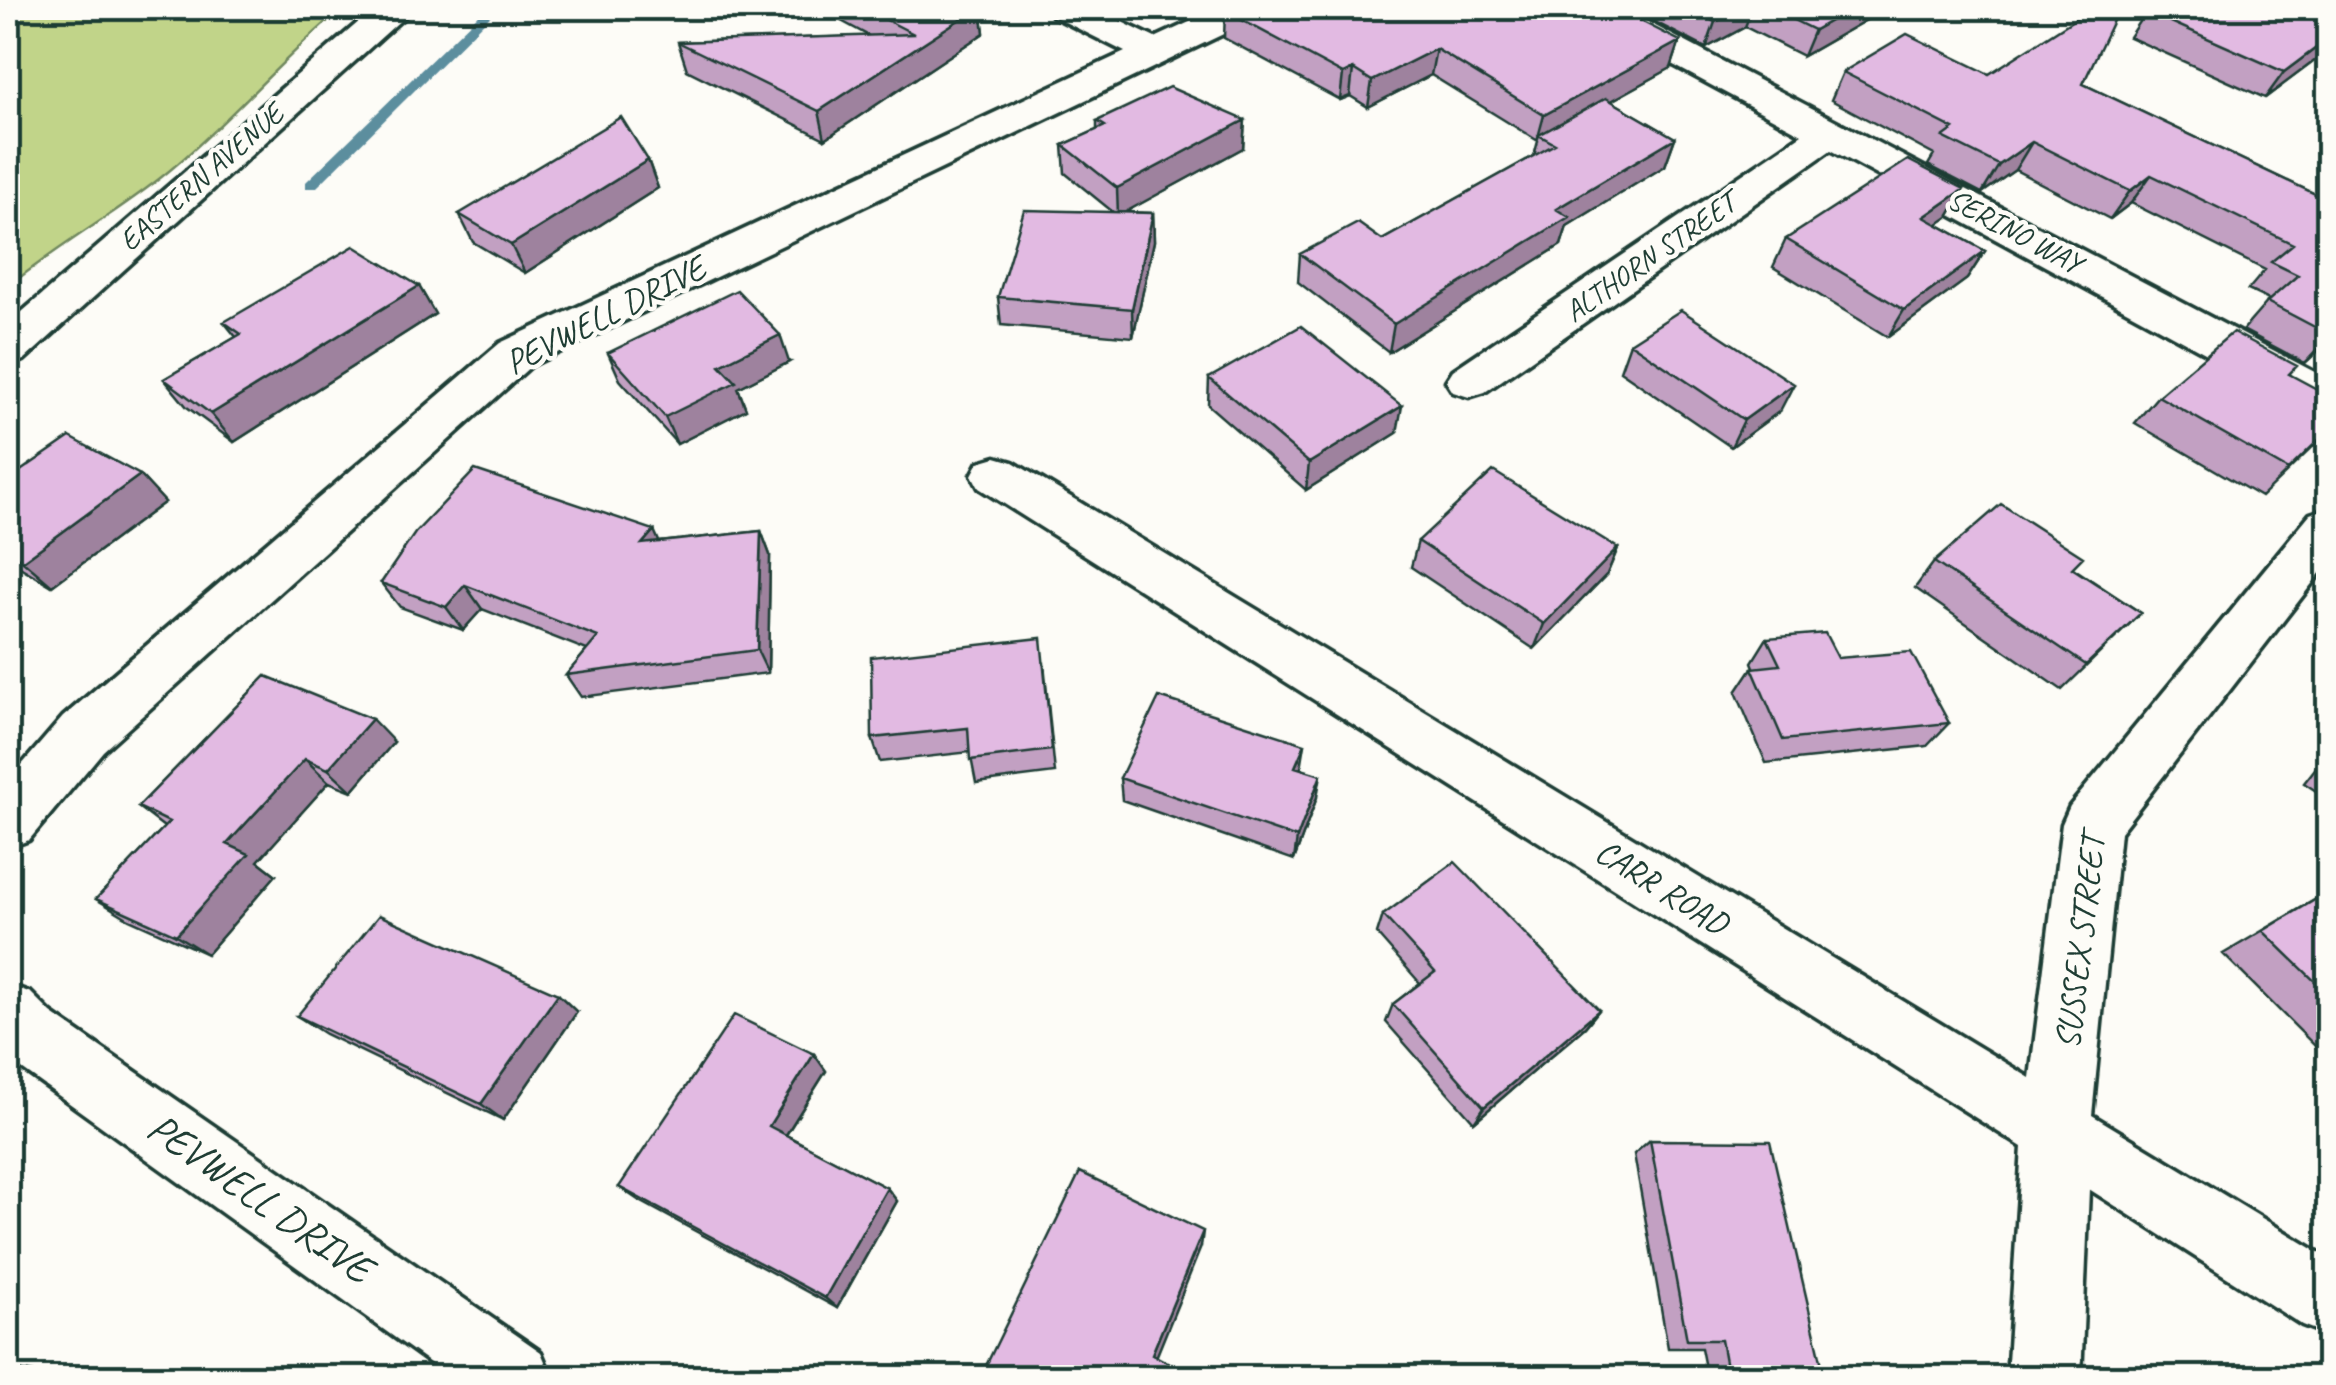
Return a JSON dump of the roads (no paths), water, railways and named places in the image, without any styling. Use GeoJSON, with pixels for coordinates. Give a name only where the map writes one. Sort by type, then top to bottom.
{"type":"FeatureCollection","features":[{"type":"Feature","properties":{"kind":"street","name":"EASTERN AVENUE"},"geometry":{"type":"LineString","coordinates":[[8,349],[230,149],[396,8]]}},
{"type":"Feature","properties":{"kind":"street"},"geometry":{"type":"LineString","coordinates":[[1066,8],[1154,52]]}},
{"type":"Feature","properties":{"kind":"street","name":"PEVWELL DRIVE"},"geometry":{"type":"LineString","coordinates":[[8,822],[83,734],[516,354],[1248,8]]}},
{"type":"Feature","properties":{"kind":"street","name":"SERINO WAY"},"geometry":{"type":"LineString","coordinates":[[1596,8],[2328,399]]}},
{"type":"Feature","properties":{"kind":"street","name":"ALTHORN STREET"},"geometry":{"type":"LineString","coordinates":[[1470,380],[1830,132]]}},
{"type":"Feature","properties":{"kind":"street","name":"CARR ROAD"},"geometry":{"type":"LineString","coordinates":[[996,475],[2328,1299]]}},
{"type":"Feature","properties":{"kind":"street","name":"SUSSEX STREET"},"geometry":{"type":"LineString","coordinates":[[2044,1378],[2057,1132],[2091,824],[2328,527]]}},
{"type":"Feature","properties":{"kind":"street","name":"PEVWELL DRIVE"},"geometry":{"type":"LineString","coordinates":[[8,1015],[28,1035],[515,1378]]}},
{"type":"Feature","properties":{"kind":"waterway"},"geometry":{"type":"LineString","coordinates":[[311,185],[492,8]]}}]}
